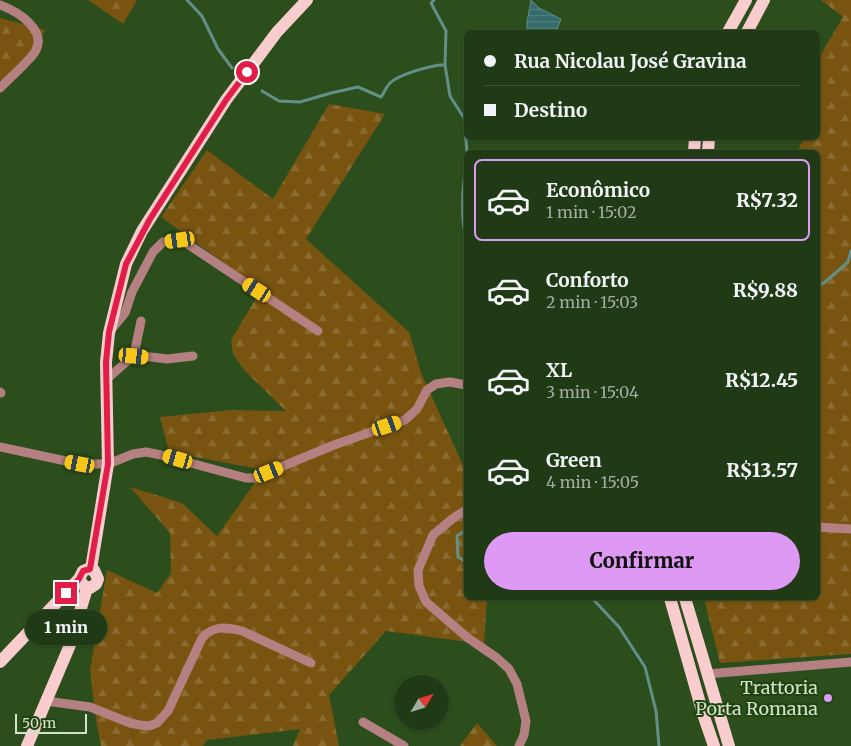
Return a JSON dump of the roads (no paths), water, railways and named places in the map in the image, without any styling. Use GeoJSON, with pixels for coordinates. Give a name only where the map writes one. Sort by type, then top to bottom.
{"type":"FeatureCollection","features":[{"type":"Feature","properties":{"kind":"main road"},"geometry":{"type":"LineString","coordinates":[[28,746],[70,645],[83,583],[83,571],[90,569],[108,464],[106,362],[109,332],[126,264],[142,232],[226,100],[277,32],[308,0]]}},
{"type":"Feature","properties":{"kind":"main road"},"geometry":{"type":"LineString","coordinates":[[729,30],[746,0]]}},
{"type":"Feature","properties":{"kind":"main road"},"geometry":{"type":"LineString","coordinates":[[748,30],[764,0]]}},
{"type":"Feature","properties":{"kind":"main road"},"geometry":{"type":"LineString","coordinates":[[0,662],[83,583]]}},
{"type":"Feature","properties":{"kind":"main road"},"geometry":{"type":"LineString","coordinates":[[671,600],[714,746]]}},
{"type":"Feature","properties":{"kind":"main road"},"geometry":{"type":"LineString","coordinates":[[686,600],[706,674],[729,746]]}},
{"type":"Feature","properties":{"kind":"main road"},"geometry":{"type":"LineString","coordinates":[[684,649],[699,672],[706,674]]}},
{"type":"Feature","properties":{"kind":"street"},"geometry":{"type":"LineString","coordinates":[[0,5],[32,24],[38,40],[36,51],[0,88]]}},
{"type":"Feature","properties":{"kind":"street"},"geometry":{"type":"LineString","coordinates":[[109,332],[125,313],[132,292],[153,252],[163,242],[180,240],[318,331]]}},
{"type":"Feature","properties":{"kind":"street"},"geometry":{"type":"LineString","coordinates":[[107,379],[134,356],[141,320]]}},
{"type":"Feature","properties":{"kind":"street"},"geometry":{"type":"LineString","coordinates":[[134,356],[167,359],[193,356]]}},
{"type":"Feature","properties":{"kind":"street"},"geometry":{"type":"LineString","coordinates":[[0,446],[80,464],[108,464],[133,454],[146,452],[246,478],[254,478],[334,445],[405,420],[417,409],[427,390],[436,384],[450,382],[464,385]]}},
{"type":"Feature","properties":{"kind":"street"},"geometry":{"type":"LineString","coordinates":[[464,511],[452,518],[433,535],[418,570],[419,586],[426,602],[468,638],[497,658],[509,669],[517,684],[526,721],[524,735],[518,746]]}},
{"type":"Feature","properties":{"kind":"street"},"geometry":{"type":"LineString","coordinates":[[820,527],[851,529]]}},
{"type":"Feature","properties":{"kind":"street"},"geometry":{"type":"LineString","coordinates":[[46,701],[90,706],[140,726],[149,726],[157,723],[168,711],[202,638],[208,631],[218,628],[231,628],[242,631],[311,663]]}},
{"type":"Feature","properties":{"kind":"street"},"geometry":{"type":"LineString","coordinates":[[706,674],[851,662]]}},
{"type":"Feature","properties":{"kind":"street"},"geometry":{"type":"LineString","coordinates":[[363,722],[404,746]]}},
{"type":"Feature","properties":{"kind":"water"},"geometry":{"type":"Polygon","coordinates":[[[531,0],[539,8],[561,19],[557,30],[527,30],[531,0]]]}},
{"type":"Feature","properties":{"kind":"waterway"},"geometry":{"type":"LineString","coordinates":[[187,0],[202,16],[218,49],[232,68]]}},
{"type":"Feature","properties":{"kind":"waterway"},"geometry":{"type":"LineString","coordinates":[[434,0],[431,3],[446,31],[445,64]]}},
{"type":"Feature","properties":{"kind":"waterway"},"geometry":{"type":"LineString","coordinates":[[262,91],[279,101],[300,102],[358,87],[381,97],[387,86],[394,80],[424,68],[445,65],[450,96],[464,118]]}},
{"type":"Feature","properties":{"kind":"waterway"},"geometry":{"type":"LineString","coordinates":[[466,140],[467,150]]}},
{"type":"Feature","properties":{"kind":"waterway"},"geometry":{"type":"LineString","coordinates":[[464,184],[464,228]]}},
{"type":"Feature","properties":{"kind":"waterway"},"geometry":{"type":"LineString","coordinates":[[820,285],[848,262],[851,251]]}},
{"type":"Feature","properties":{"kind":"waterway"},"geometry":{"type":"LineString","coordinates":[[464,531],[457,536],[458,557],[464,561]]}},
{"type":"Feature","properties":{"kind":"waterway"},"geometry":{"type":"LineString","coordinates":[[594,600],[619,627],[645,667],[656,711],[659,746]]}},
{"type":"Feature","properties":{"kind":"place","name":"Trattoria Porta Romana"},"geometry":{"type":"Point","coordinates":[828,698]}}]}
